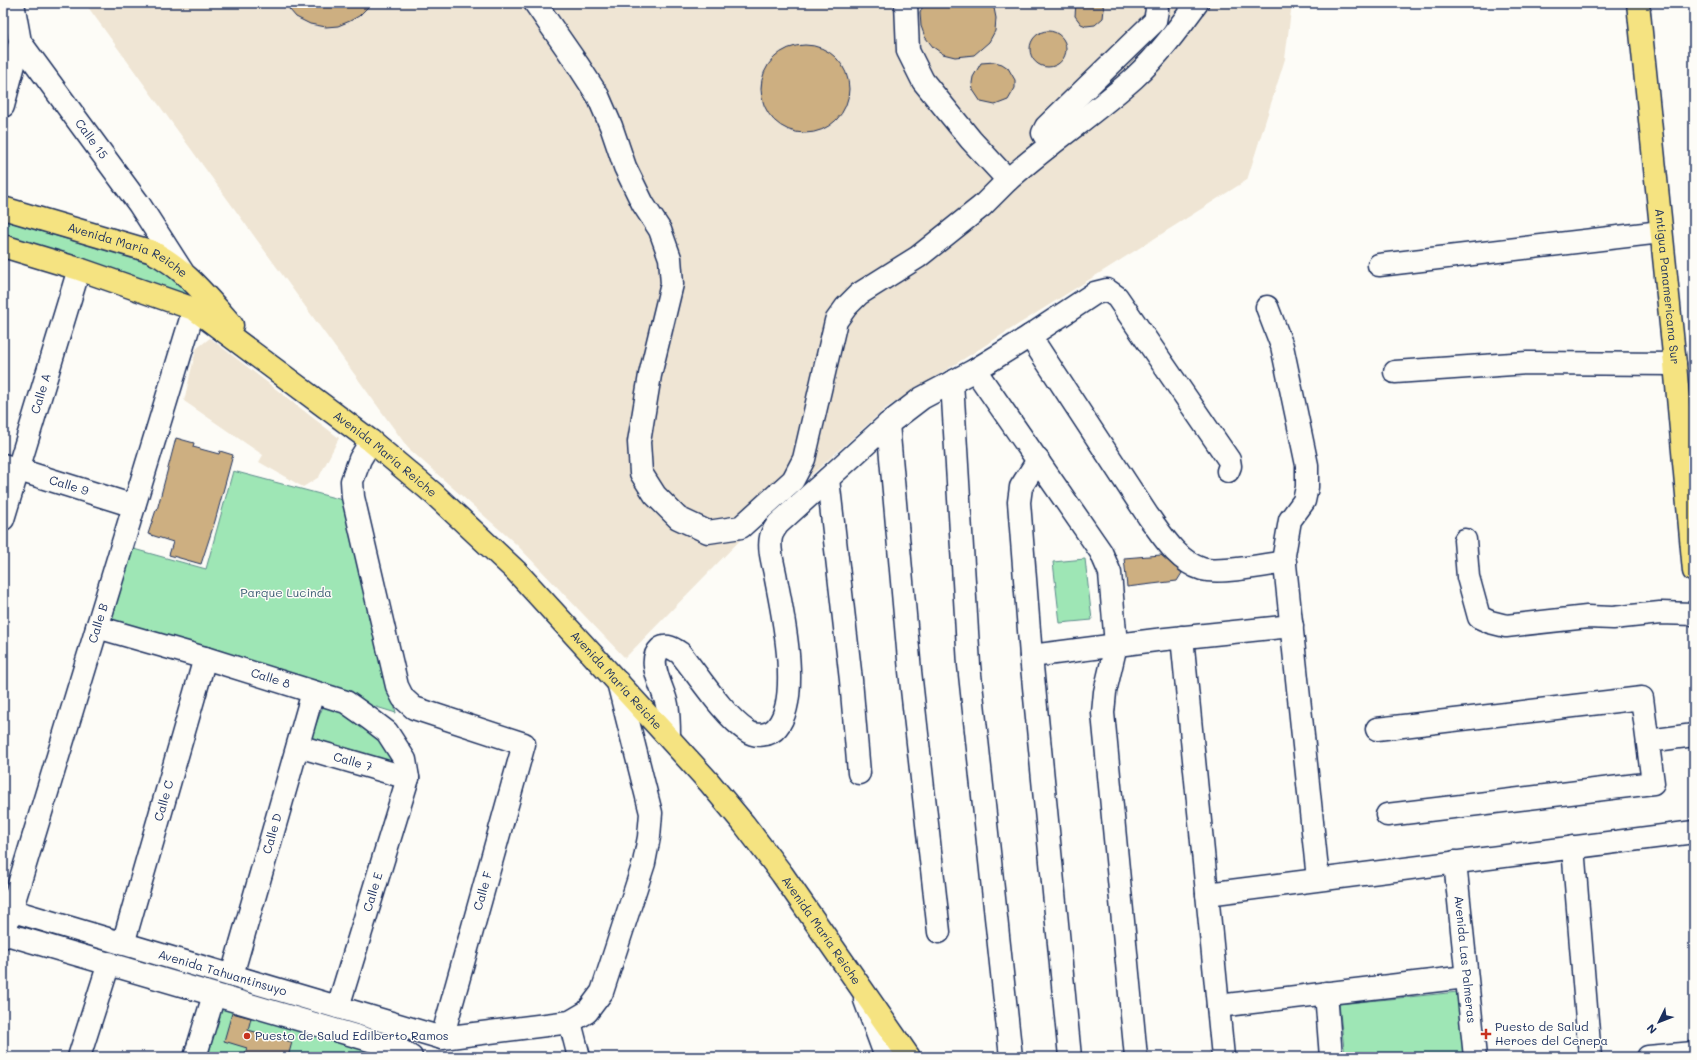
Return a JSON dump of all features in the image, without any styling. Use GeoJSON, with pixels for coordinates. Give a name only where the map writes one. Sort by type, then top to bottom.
{"type":"FeatureCollection","features":[{"type":"Feature","properties":{"kind":"main road","name":"Antigua Panamericana Sur"},"geometry":{"type":"LineString","coordinates":[[1638,3],[1675,364],[1694,571]]}},
{"type":"Feature","properties":{"kind":"main road","name":"Avenida María Reiche"},"geometry":{"type":"LineString","coordinates":[[3,208],[150,251],[160,256],[182,271],[263,360]]}},
{"type":"Feature","properties":{"kind":"main road","name":"Avenida María Reiche"},"geometry":{"type":"LineString","coordinates":[[3,246],[79,269],[194,309],[371,441],[434,494],[516,571],[670,737],[744,824],[782,874],[909,1057]]}},
{"type":"Feature","properties":{"kind":"street","name":"Calle 15"},"geometry":{"type":"LineString","coordinates":[[13,3],[20,42],[139,204],[182,271]]}},
{"type":"Feature","properties":{"kind":"street"},"geometry":{"type":"LineString","coordinates":[[534,3],[598,96],[611,126],[625,167],[643,204],[660,230],[670,258],[672,284],[650,375],[640,434],[639,442],[641,473],[655,495],[678,518],[708,532],[741,527],[793,480],[804,459],[836,321],[846,307],[859,294],[918,257],[982,206],[1008,180],[1050,145],[1135,77],[1171,38],[1197,3]]}},
{"type":"Feature","properties":{"kind":"street"},"geometry":{"type":"LineString","coordinates":[[906,3],[908,51],[923,81],[971,140],[1008,180]]}},
{"type":"Feature","properties":{"kind":"street"},"geometry":{"type":"LineString","coordinates":[[1050,145],[1043,133],[1046,127],[1155,21],[1157,10],[1156,3]]}},
{"type":"Feature","properties":{"kind":"street"},"geometry":{"type":"LineString","coordinates":[[3,106],[20,42]]}},
{"type":"Feature","properties":{"kind":"street"},"geometry":{"type":"LineString","coordinates":[[1379,266],[1661,232]]}},
{"type":"Feature","properties":{"kind":"street","name":"Calle A"},"geometry":{"type":"LineString","coordinates":[[3,519],[10,467],[79,269]]}},
{"type":"Feature","properties":{"kind":"street"},"geometry":{"type":"LineString","coordinates":[[670,737],[667,705],[654,663],[656,654],[662,648],[671,647],[680,652],[732,720],[748,732],[763,735],[774,730],[783,720],[789,690],[785,626],[770,550],[771,536],[778,524],[888,424],[922,398],[974,370],[1030,336],[1095,293],[1107,290],[1117,297],[1229,460],[1230,466],[1228,471]]}},
{"type":"Feature","properties":{"kind":"street"},"geometry":{"type":"LineString","coordinates":[[1267,307],[1282,346],[1307,465],[1307,487],[1304,501],[1290,520],[1284,555],[1318,879]]}},
{"type":"Feature","properties":{"kind":"street","name":"Calle B"},"geometry":{"type":"LineString","coordinates":[[3,934],[7,909],[97,627],[194,309]]}},
{"type":"Feature","properties":{"kind":"street"},"geometry":{"type":"LineString","coordinates":[[1030,336],[1148,516],[1164,538],[1176,551],[1202,569],[1214,571],[1285,562]]}},
{"type":"Feature","properties":{"kind":"street"},"geometry":{"type":"LineString","coordinates":[[1395,372],[1527,363],[1675,364]]}},
{"type":"Feature","properties":{"kind":"street"},"geometry":{"type":"LineString","coordinates":[[974,370],[1101,552],[1110,572],[1116,645],[1105,692],[1103,713],[1136,1057]]}},
{"type":"Feature","properties":{"kind":"street"},"geometry":{"type":"LineString","coordinates":[[952,382],[969,665],[1011,1057]]}},
{"type":"Feature","properties":{"kind":"street"},"geometry":{"type":"LineString","coordinates":[[888,424],[910,671],[939,932]]}},
{"type":"Feature","properties":{"kind":"street","name":"Calle F"},"geometry":{"type":"LineString","coordinates":[[371,441],[360,459],[352,481],[353,497],[397,686],[403,698],[414,708],[524,744],[442,1038]]}},
{"type":"Feature","properties":{"kind":"street"},"geometry":{"type":"LineString","coordinates":[[1038,460],[1021,487],[1019,502],[1031,656],[1070,1057]]}},
{"type":"Feature","properties":{"kind":"street","name":"Calle 9"},"geometry":{"type":"LineString","coordinates":[[10,467],[134,506]]}},
{"type":"Feature","properties":{"kind":"street"},"geometry":{"type":"LineString","coordinates":[[828,479],[851,680],[859,773]]}},
{"type":"Feature","properties":{"kind":"street"},"geometry":{"type":"LineString","coordinates":[[1466,540],[1468,577],[1472,595],[1479,617],[1490,622],[1506,626],[1587,617],[1613,618],[1660,613],[1694,614]]}},
{"type":"Feature","properties":{"kind":"street"},"geometry":{"type":"LineString","coordinates":[[1031,656],[1182,637],[1292,626]]}},
{"type":"Feature","properties":{"kind":"street","name":"Calle 8"},"geometry":{"type":"LineString","coordinates":[[97,627],[205,658],[346,702],[370,718],[387,732],[406,760],[408,778]]}},
{"type":"Feature","properties":{"kind":"street"},"geometry":{"type":"LineString","coordinates":[[1182,637],[1223,1057]]}},
{"type":"Feature","properties":{"kind":"street","name":"Calle C"},"geometry":{"type":"LineString","coordinates":[[123,944],[205,658]]}},
{"type":"Feature","properties":{"kind":"street"},"geometry":{"type":"LineString","coordinates":[[442,1038],[570,1022],[587,1012],[602,992],[644,863],[649,837],[651,813],[618,682]]}},
{"type":"Feature","properties":{"kind":"street","name":"Calle D"},"geometry":{"type":"LineString","coordinates":[[232,975],[313,692]]}},
{"type":"Feature","properties":{"kind":"street"},"geometry":{"type":"LineString","coordinates":[[1378,729],[1642,698],[1653,783],[1387,815]]}},
{"type":"Feature","properties":{"kind":"street"},"geometry":{"type":"LineString","coordinates":[[1648,741],[1694,735]]}},
{"type":"Feature","properties":{"kind":"street","name":"Calle 7"},"geometry":{"type":"LineString","coordinates":[[298,746],[408,778]]}},
{"type":"Feature","properties":{"kind":"street","name":"Calle E"},"geometry":{"type":"LineString","coordinates":[[338,1007],[408,778]]}},
{"type":"Feature","properties":{"kind":"street"},"geometry":{"type":"LineString","coordinates":[[1207,894],[1694,832]]}},
{"type":"Feature","properties":{"kind":"street"},"geometry":{"type":"LineString","coordinates":[[1573,848],[1590,1057]]}},
{"type":"Feature","properties":{"kind":"street","name":"Avenida Las Palmeras"},"geometry":{"type":"LineString","coordinates":[[1455,862],[1475,1057]]}},
{"type":"Feature","properties":{"kind":"street","name":"Avenida Tahuantinsuyo"},"geometry":{"type":"LineString","coordinates":[[7,909],[442,1038]]}},
{"type":"Feature","properties":{"kind":"street","name":"Avenida Tahuantinsuyo"},"geometry":{"type":"LineString","coordinates":[[3,934],[109,963],[397,1048],[411,1057]]}},
{"type":"Feature","properties":{"kind":"street"},"geometry":{"type":"LineString","coordinates":[[79,1057],[109,963]]}},
{"type":"Feature","properties":{"kind":"street"},"geometry":{"type":"LineString","coordinates":[[1218,1006],[1466,977]]}},
{"type":"Feature","properties":{"kind":"street"},"geometry":{"type":"LineString","coordinates":[[860,986],[886,1057]]}},
{"type":"Feature","properties":{"kind":"street"},"geometry":{"type":"LineString","coordinates":[[1326,993],[1331,1057]]}},
{"type":"Feature","properties":{"kind":"street"},"geometry":{"type":"LineString","coordinates":[[195,1057],[214,995]]}},
{"type":"Feature","properties":{"kind":"street"},"geometry":{"type":"LineString","coordinates":[[570,1022],[579,1057]]}},
{"type":"Feature","properties":{"kind":"street"},"geometry":{"type":"LineString","coordinates":[[1648,1057],[1694,1053]]}},
{"type":"Feature","properties":{"kind":"shaded area"},"geometry":{"type":"Polygon","coordinates":[[[85,3],[1292,3],[1285,59],[1247,180],[886,408],[750,530],[625,658],[517,545],[408,448],[85,3]]]}},
{"type":"Feature","properties":{"kind":"shaded area"},"geometry":{"type":"Polygon","coordinates":[[[210,338],[339,438],[319,477],[303,487],[259,462],[263,455],[184,401],[196,349],[210,338]]]}},
{"type":"Feature","properties":{"kind":"green space"},"geometry":{"type":"Polygon","coordinates":[[[3,3],[13,17],[3,79],[3,3]]]}},
{"type":"Feature","properties":{"kind":"green space"},"geometry":{"type":"Polygon","coordinates":[[[3,220],[157,266],[184,284],[199,303],[3,237],[3,220]]]}},
{"type":"Feature","properties":{"kind":"green space","name":"Parque Lucinda"},"geometry":{"type":"Polygon","coordinates":[[[233,471],[350,502],[396,713],[107,624],[130,548],[206,569],[233,471]]]}},
{"type":"Feature","properties":{"kind":"green space"},"geometry":{"type":"Polygon","coordinates":[[[1085,559],[1092,620],[1060,623],[1053,562],[1085,559]]]}},
{"type":"Feature","properties":{"kind":"green space"},"geometry":{"type":"Polygon","coordinates":[[[324,704],[337,708],[376,733],[394,764],[309,742],[324,704]]]}},
{"type":"Feature","properties":{"kind":"green space"},"geometry":{"type":"Polygon","coordinates":[[[1458,992],[1465,1057],[1345,1057],[1339,1004],[1458,992]]]}},
{"type":"Feature","properties":{"kind":"green space"},"geometry":{"type":"Polygon","coordinates":[[[221,1006],[401,1057],[208,1057],[221,1006]]]}},
{"type":"Feature","properties":{"kind":"building"},"geometry":{"type":"Polygon","coordinates":[[[284,3],[372,3],[359,16],[350,21],[338,26],[326,27],[310,24],[296,17],[284,3]]]}},
{"type":"Feature","properties":{"kind":"building"},"geometry":{"type":"Polygon","coordinates":[[[924,3],[993,3],[996,18],[995,31],[989,42],[974,55],[955,57],[943,54],[933,47],[925,37],[921,26],[920,13],[924,3]]]}},
{"type":"Feature","properties":{"kind":"building"},"geometry":{"type":"Polygon","coordinates":[[[1076,3],[1102,3],[1104,9],[1103,18],[1095,25],[1086,26],[1081,24],[1075,16],[1076,3]]]}},
{"type":"Feature","properties":{"kind":"building"},"geometry":{"type":"Polygon","coordinates":[[[1048,31],[1058,34],[1063,39],[1066,49],[1063,59],[1058,64],[1048,67],[1038,64],[1033,59],[1030,49],[1033,39],[1038,34],[1048,31]]]}},
{"type":"Feature","properties":{"kind":"building"},"geometry":{"type":"Polygon","coordinates":[[[805,45],[822,49],[836,58],[845,72],[849,89],[845,106],[836,120],[822,129],[805,133],[788,129],[774,120],[765,106],[761,89],[765,72],[774,58],[788,49],[805,45]]]}},
{"type":"Feature","properties":{"kind":"building"},"geometry":{"type":"Polygon","coordinates":[[[995,62],[1008,68],[1015,80],[1015,88],[1008,100],[995,105],[981,102],[973,90],[972,83],[973,77],[981,63],[995,62]]]}},
{"type":"Feature","properties":{"kind":"building"},"geometry":{"type":"Polygon","coordinates":[[[176,438],[194,443],[193,447],[219,454],[220,451],[233,455],[215,521],[201,564],[169,555],[173,542],[148,534],[157,510],[176,438]]]}},
{"type":"Feature","properties":{"kind":"building"},"geometry":{"type":"Polygon","coordinates":[[[1161,555],[1182,573],[1177,581],[1127,587],[1124,558],[1161,555]]]}},
{"type":"Feature","properties":{"kind":"building","name":"Puesto de Salud Edilberto Ramos"},"geometry":{"type":"Polygon","coordinates":[[[232,1013],[251,1018],[248,1030],[292,1042],[288,1057],[258,1057],[245,1053],[247,1048],[224,1041],[232,1013]]]}},
{"type":"Feature","properties":{"kind":"place","name":"Puesto de Salud Heroes del Cenepa"},"geometry":{"type":"Point","coordinates":[1486,1034]}},
{"type":"Feature","properties":{"kind":"place","name":"Puesto de Salud Edilberto Ramos"},"geometry":{"type":"Point","coordinates":[247,1036]}}]}
